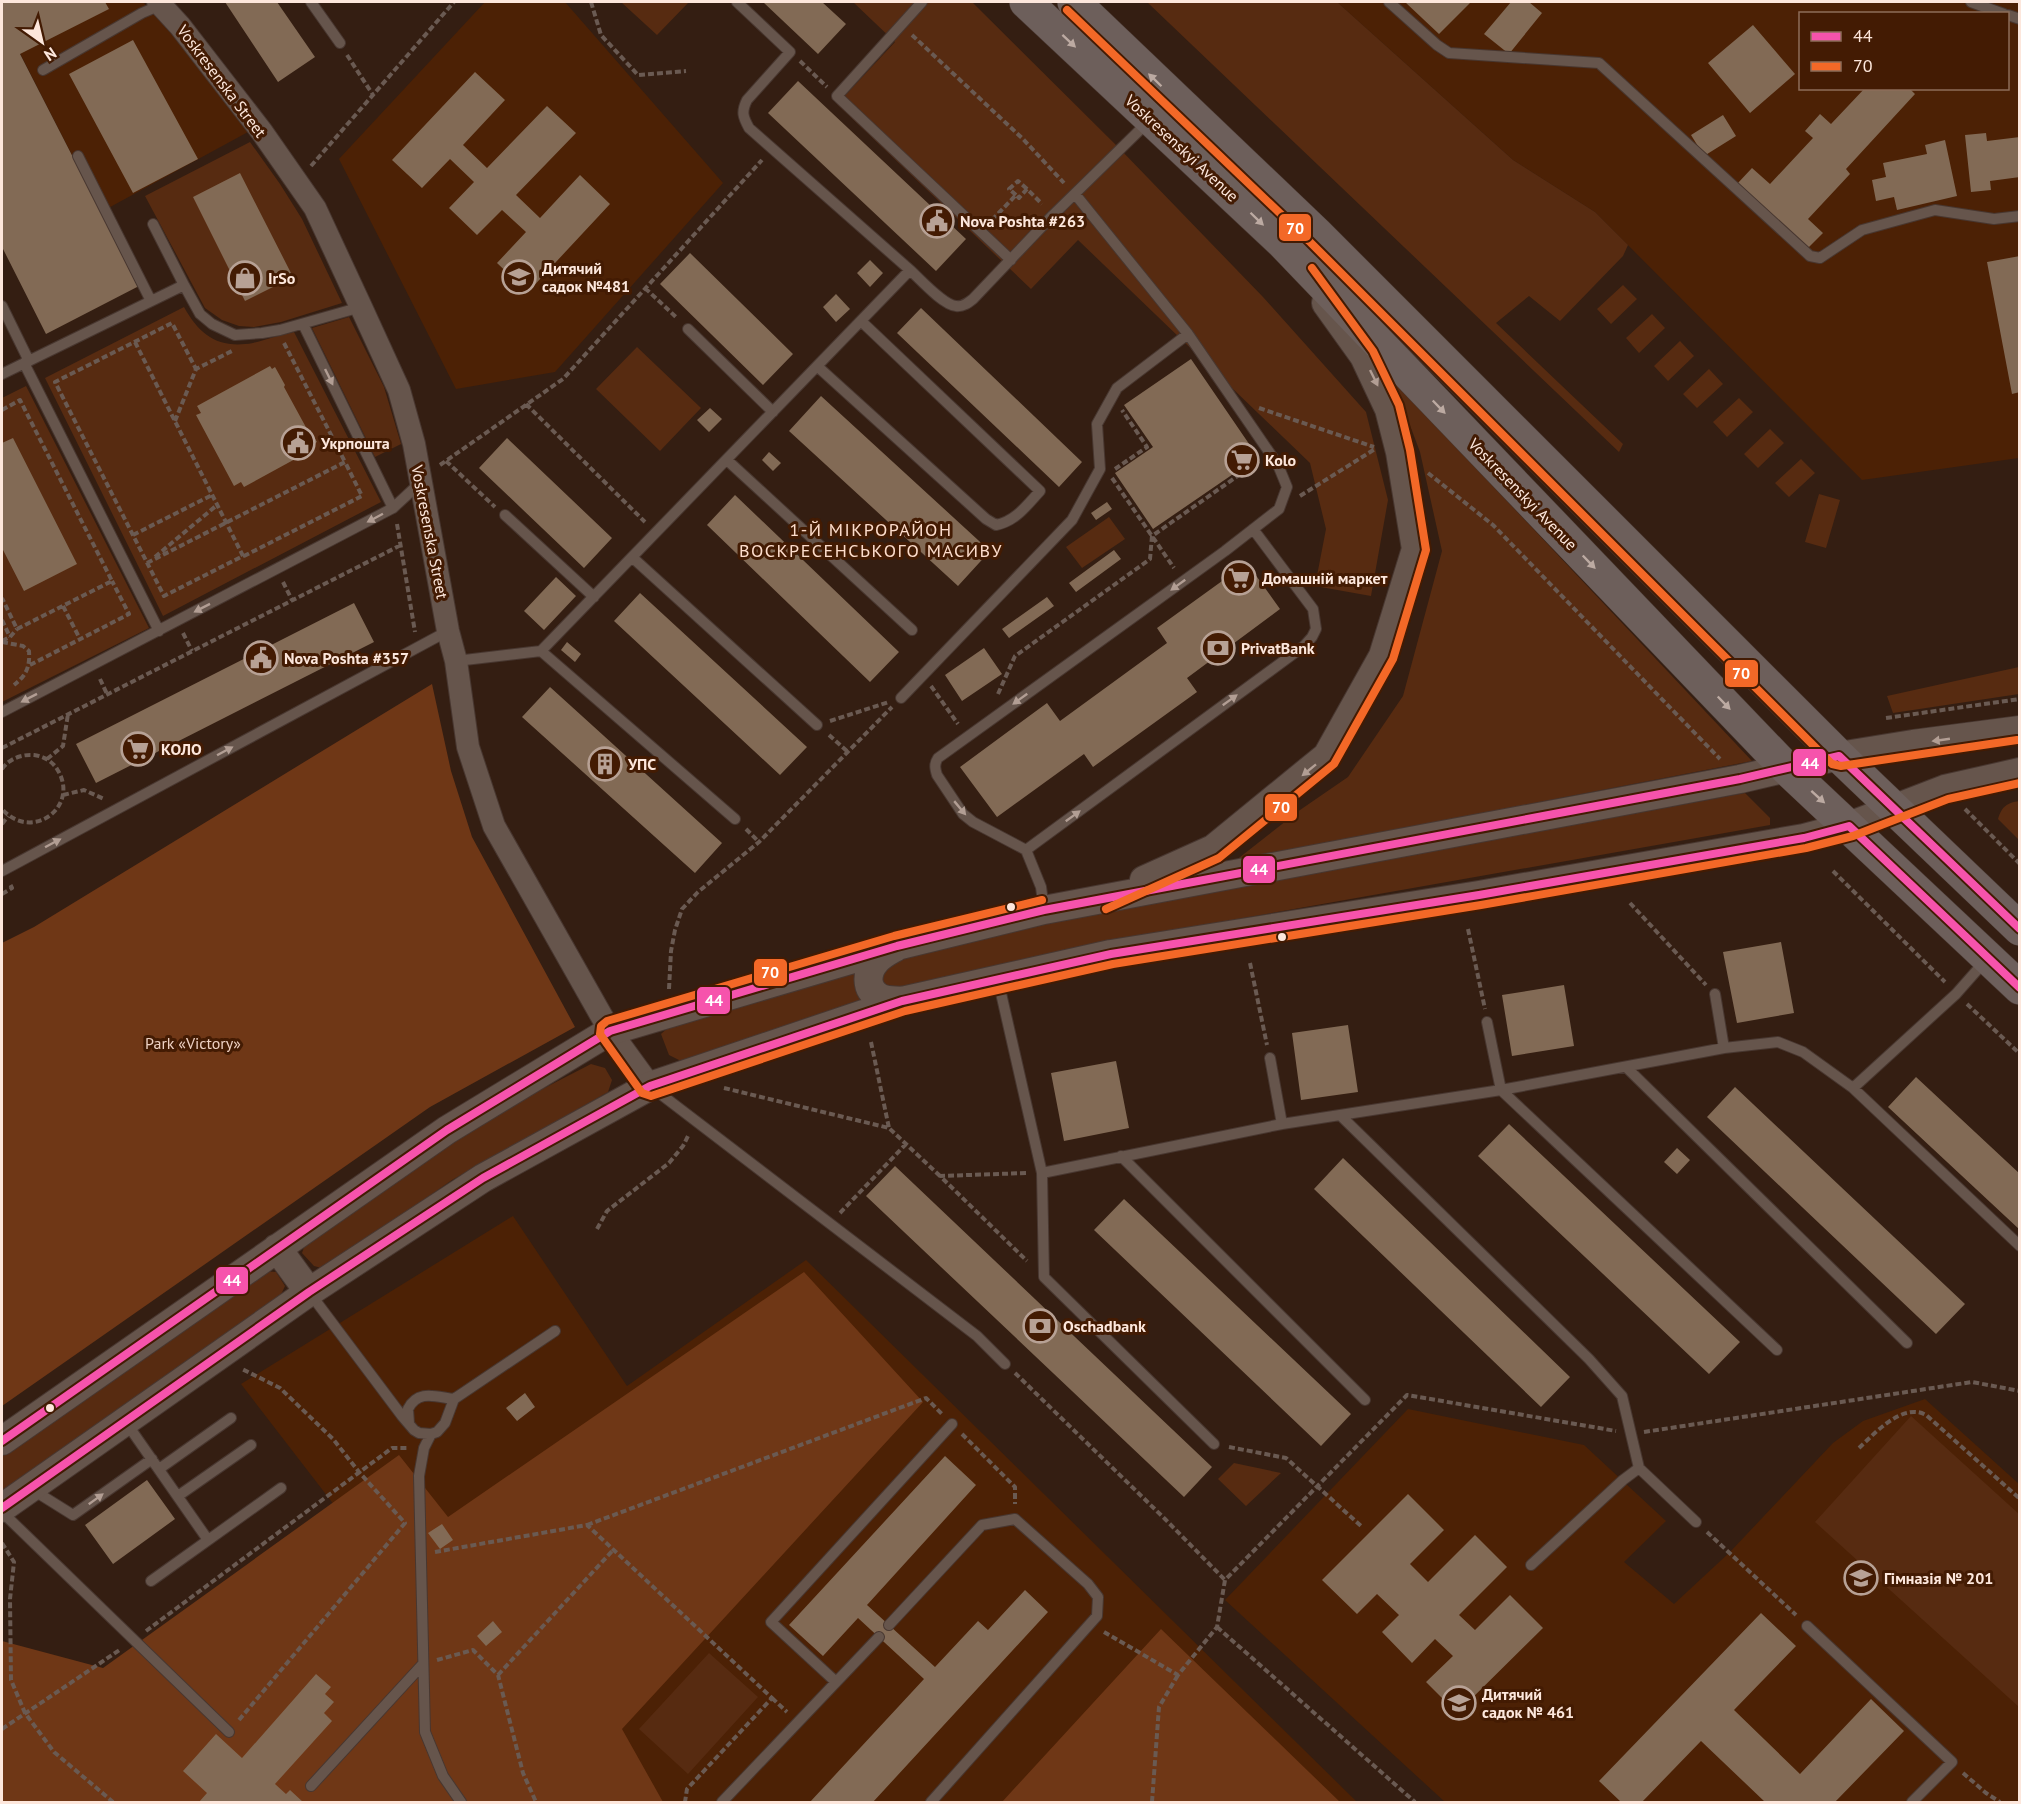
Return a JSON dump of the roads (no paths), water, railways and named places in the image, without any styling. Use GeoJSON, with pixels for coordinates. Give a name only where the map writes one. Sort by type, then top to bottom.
{"type":"FeatureCollection","features":[{"type":"Feature","properties":{"kind":"main road","name":"Voskresenskyi Avenue"},"geometry":{"type":"LineString","coordinates":[[1026,2],[1282,243],[1786,768],[2019,988]]}},
{"type":"Feature","properties":{"kind":"main road","name":"Voskresenskyi Avenue"},"geometry":{"type":"LineString","coordinates":[[1074,2],[1316,233],[1839,756],[2019,929]]}},
{"type":"Feature","properties":{"kind":"street","name":"Voskresenska Street"},"geometry":{"type":"LineString","coordinates":[[160,3],[262,132],[315,208],[399,390],[414,444],[448,631],[456,661],[468,747],[494,826],[610,1031],[650,1086]]}},
{"type":"Feature","properties":{"kind":"street"},"geometry":{"type":"LineString","coordinates":[[1102,899],[1213,849],[1327,756],[1383,656],[1416,549],[1388,450],[1389,409],[1364,357],[1282,243]]}},
{"type":"Feature","properties":{"kind":"street"},"geometry":{"type":"LineString","coordinates":[[2,1441],[447,1130],[610,1031],[897,946],[1044,910],[1740,779],[1839,756],[2019,730]]}},
{"type":"Feature","properties":{"kind":"street"},"geometry":{"type":"LineString","coordinates":[[2,1510],[309,1292],[483,1178],[650,1086],[902,1001],[1112,954],[1479,895],[1804,838],[1849,826],[1945,789],[2019,772]]}},
{"type":"Feature","properties":{"kind":"street"},"geometry":{"type":"LineString","coordinates":[[897,946],[877,960],[868,979],[871,991],[880,999],[902,1001]]}},
{"type":"Feature","properties":{"kind":"street"},"geometry":{"type":"LineString","coordinates":[[277,1248],[309,1292]]}},
{"type":"Feature","properties":{"kind":"lane"},"geometry":{"type":"LineString","coordinates":[[311,2],[340,44]]}},
{"type":"Feature","properties":{"kind":"lane"},"geometry":{"type":"LineString","coordinates":[[737,2],[790,52],[747,100],[742,110],[749,128],[946,302],[956,306],[965,305],[973,299],[1053,214],[1151,118]]}},
{"type":"Feature","properties":{"kind":"lane"},"geometry":{"type":"LineString","coordinates":[[922,2],[837,96],[1011,260]]}},
{"type":"Feature","properties":{"kind":"lane"},"geometry":{"type":"LineString","coordinates":[[1389,2],[1449,53],[1599,63],[1810,256],[1815,258],[1820,258],[1862,230],[1935,210],[1994,219],[2019,216]]}},
{"type":"Feature","properties":{"kind":"lane"},"geometry":{"type":"LineString","coordinates":[[1971,2],[2000,12]]}},
{"type":"Feature","properties":{"kind":"lane"},"geometry":{"type":"LineString","coordinates":[[43,70],[160,3]]}},
{"type":"Feature","properties":{"kind":"lane"},"geometry":{"type":"LineString","coordinates":[[78,156],[151,301]]}},
{"type":"Feature","properties":{"kind":"lane"},"geometry":{"type":"LineString","coordinates":[[1044,910],[1041,887],[1026,850],[973,822],[963,814],[937,775],[935,769],[938,758],[1279,509],[1287,487],[1278,465],[1188,334],[1075,194]]}},
{"type":"Feature","properties":{"kind":"lane"},"geometry":{"type":"LineString","coordinates":[[153,224],[200,314],[212,324],[235,335],[262,333],[303,324],[361,307]]}},
{"type":"Feature","properties":{"kind":"lane"},"geometry":{"type":"LineString","coordinates":[[456,661],[541,651],[910,270]]}},
{"type":"Feature","properties":{"kind":"lane"},"geometry":{"type":"LineString","coordinates":[[2,374],[184,285]]}},
{"type":"Feature","properties":{"kind":"lane"},"geometry":{"type":"LineString","coordinates":[[2,306],[7,328],[159,631]]}},
{"type":"Feature","properties":{"kind":"lane"},"geometry":{"type":"LineString","coordinates":[[817,366],[986,519],[996,525],[1015,518],[1040,491],[861,321]]}},
{"type":"Feature","properties":{"kind":"lane"},"geometry":{"type":"LineString","coordinates":[[303,324],[393,508]]}},
{"type":"Feature","properties":{"kind":"lane"},"geometry":{"type":"LineString","coordinates":[[688,329],[772,412]]}},
{"type":"Feature","properties":{"kind":"lane"},"geometry":{"type":"LineString","coordinates":[[901,698],[1072,520],[1100,469],[1097,424],[1117,388],[1188,334]]}},
{"type":"Feature","properties":{"kind":"lane"},"geometry":{"type":"LineString","coordinates":[[727,460],[912,630]]}},
{"type":"Feature","properties":{"kind":"lane"},"geometry":{"type":"LineString","coordinates":[[2,712],[393,508],[421,483]]}},
{"type":"Feature","properties":{"kind":"lane"},"geometry":{"type":"LineString","coordinates":[[505,515],[594,597]]}},
{"type":"Feature","properties":{"kind":"lane"},"geometry":{"type":"LineString","coordinates":[[1026,850],[1312,638],[1316,628],[1313,609],[1253,529]]}},
{"type":"Feature","properties":{"kind":"lane"},"geometry":{"type":"LineString","coordinates":[[633,558],[817,725]]}},
{"type":"Feature","properties":{"kind":"lane"},"geometry":{"type":"LineString","coordinates":[[2,870],[448,631]]}},
{"type":"Feature","properties":{"kind":"lane"},"geometry":{"type":"LineString","coordinates":[[541,651],[735,819]]}},
{"type":"Feature","properties":{"kind":"lane"},"geometry":{"type":"LineString","coordinates":[[1853,1088],[1956,994],[1988,958]]}},
{"type":"Feature","properties":{"kind":"lane"},"geometry":{"type":"LineString","coordinates":[[998,980],[1042,1173],[1044,1277],[1214,1444]]}},
{"type":"Feature","properties":{"kind":"lane"},"geometry":{"type":"LineString","coordinates":[[1714,994],[1724,1048]]}},
{"type":"Feature","properties":{"kind":"lane"},"geometry":{"type":"LineString","coordinates":[[1487,1022],[1501,1090],[1777,1350]]}},
{"type":"Feature","properties":{"kind":"lane"},"geometry":{"type":"LineString","coordinates":[[1042,1173],[1282,1124],[1501,1090],[1724,1048],[1778,1042],[1803,1052],[1853,1088],[2019,1246]]}},
{"type":"Feature","properties":{"kind":"lane"},"geometry":{"type":"LineString","coordinates":[[1270,1058],[1282,1124]]}},
{"type":"Feature","properties":{"kind":"lane"},"geometry":{"type":"LineString","coordinates":[[1626,1067],[1907,1343]]}},
{"type":"Feature","properties":{"kind":"lane"},"geometry":{"type":"LineString","coordinates":[[650,1086],[977,1336],[1005,1364]]}},
{"type":"Feature","properties":{"kind":"lane"},"geometry":{"type":"LineString","coordinates":[[1340,1115],[1590,1359],[1622,1396],[1639,1468],[1696,1522]]}},
{"type":"Feature","properties":{"kind":"lane"},"geometry":{"type":"LineString","coordinates":[[1121,1156],[1365,1400]]}},
{"type":"Feature","properties":{"kind":"lane"},"geometry":{"type":"LineString","coordinates":[[309,1292],[411,1426],[424,1448]]}},
{"type":"Feature","properties":{"kind":"lane"},"geometry":{"type":"LineString","coordinates":[[461,1803],[443,1776],[425,1732],[419,1479],[424,1448],[431,1434],[441,1428],[454,1399],[555,1331]]}},
{"type":"Feature","properties":{"kind":"lane"},"geometry":{"type":"LineString","coordinates":[[431,1434],[419,1433],[411,1426],[407,1414],[408,1408],[419,1396],[430,1395],[454,1399]]}},
{"type":"Feature","properties":{"kind":"lane"},"geometry":{"type":"LineString","coordinates":[[435,1396],[444,1405],[447,1417]]}},
{"type":"Feature","properties":{"kind":"lane"},"geometry":{"type":"LineString","coordinates":[[394,1404],[408,1408]]}},
{"type":"Feature","properties":{"kind":"lane"},"geometry":{"type":"LineString","coordinates":[[159,1469],[231,1418]]}},
{"type":"Feature","properties":{"kind":"lane"},"geometry":{"type":"LineString","coordinates":[[125,1421],[208,1540]]}},
{"type":"Feature","properties":{"kind":"lane"},"geometry":{"type":"LineString","coordinates":[[836,1682],[771,1622],[952,1424]]}},
{"type":"Feature","properties":{"kind":"lane"},"geometry":{"type":"LineString","coordinates":[[178,1496],[250,1445]]}},
{"type":"Feature","properties":{"kind":"lane"},"geometry":{"type":"LineString","coordinates":[[30,1488],[73,1515],[152,1459]]}},
{"type":"Feature","properties":{"kind":"lane"},"geometry":{"type":"LineString","coordinates":[[1531,1565],[1639,1468]]}},
{"type":"Feature","properties":{"kind":"lane"},"geometry":{"type":"LineString","coordinates":[[151,1581],[281,1488]]}},
{"type":"Feature","properties":{"kind":"lane"},"geometry":{"type":"LineString","coordinates":[[2,1510],[229,1732]]}},
{"type":"Feature","properties":{"kind":"lane"},"geometry":{"type":"LineString","coordinates":[[889,1625],[982,1525],[1015,1519],[1088,1584],[1098,1597],[1097,1616],[931,1803]]}},
{"type":"Feature","properties":{"kind":"lane"},"geometry":{"type":"LineString","coordinates":[[1807,1626],[1952,1762],[1912,1803]]}},
{"type":"Feature","properties":{"kind":"lane"},"geometry":{"type":"LineString","coordinates":[[722,1803],[879,1637]]}},
{"type":"Feature","properties":{"kind":"lane"},"geometry":{"type":"LineString","coordinates":[[311,1786],[423,1664]]}},
{"type":"Feature","properties":{"kind":"place","name":"Nova Poshta #263"},"geometry":{"type":"Point","coordinates":[937,221]}},
{"type":"Feature","properties":{"kind":"place","name":"Дитячий садок №481"},"geometry":{"type":"Point","coordinates":[519,277]}},
{"type":"Feature","properties":{"kind":"place","name":"IrSo"},"geometry":{"type":"Point","coordinates":[245,278]}},
{"type":"Feature","properties":{"kind":"place","name":"Укрпошта"},"geometry":{"type":"Point","coordinates":[298,443]}},
{"type":"Feature","properties":{"kind":"place","name":"Kolo"},"geometry":{"type":"Point","coordinates":[1242,460]}},
{"type":"Feature","properties":{"kind":"place","name":"Домашній маркет"},"geometry":{"type":"Point","coordinates":[1239,578]}},
{"type":"Feature","properties":{"kind":"place","name":"PrivatBank"},"geometry":{"type":"Point","coordinates":[1218,648]}},
{"type":"Feature","properties":{"kind":"place","name":"Nova Poshta #357"},"geometry":{"type":"Point","coordinates":[261,658]}},
{"type":"Feature","properties":{"kind":"place","name":"КОЛО"},"geometry":{"type":"Point","coordinates":[138,749]}},
{"type":"Feature","properties":{"kind":"place","name":"УПС"},"geometry":{"type":"Point","coordinates":[605,764]}},
{"type":"Feature","properties":{"kind":"place","name":"Oschadbank"},"geometry":{"type":"Point","coordinates":[1040,1326]}},
{"type":"Feature","properties":{"kind":"place","name":"Гімназія № 201"},"geometry":{"type":"Point","coordinates":[1861,1578]}},
{"type":"Feature","properties":{"kind":"place","name":"Дитячий садок № 461"},"geometry":{"type":"Point","coordinates":[1459,1703]}},
{"type":"Feature","properties":{"kind":"district","name":"1-Й МІКРОРАЙОН ВОСКРЕСЕНСЬКОГО МАСИВУ"},"geometry":{"type":"Point","coordinates":[871,539]}},
{"type":"Feature","properties":{"kind":"park label","name":"Park «Victory»"},"geometry":{"type":"Point","coordinates":[193,1043]}}]}
